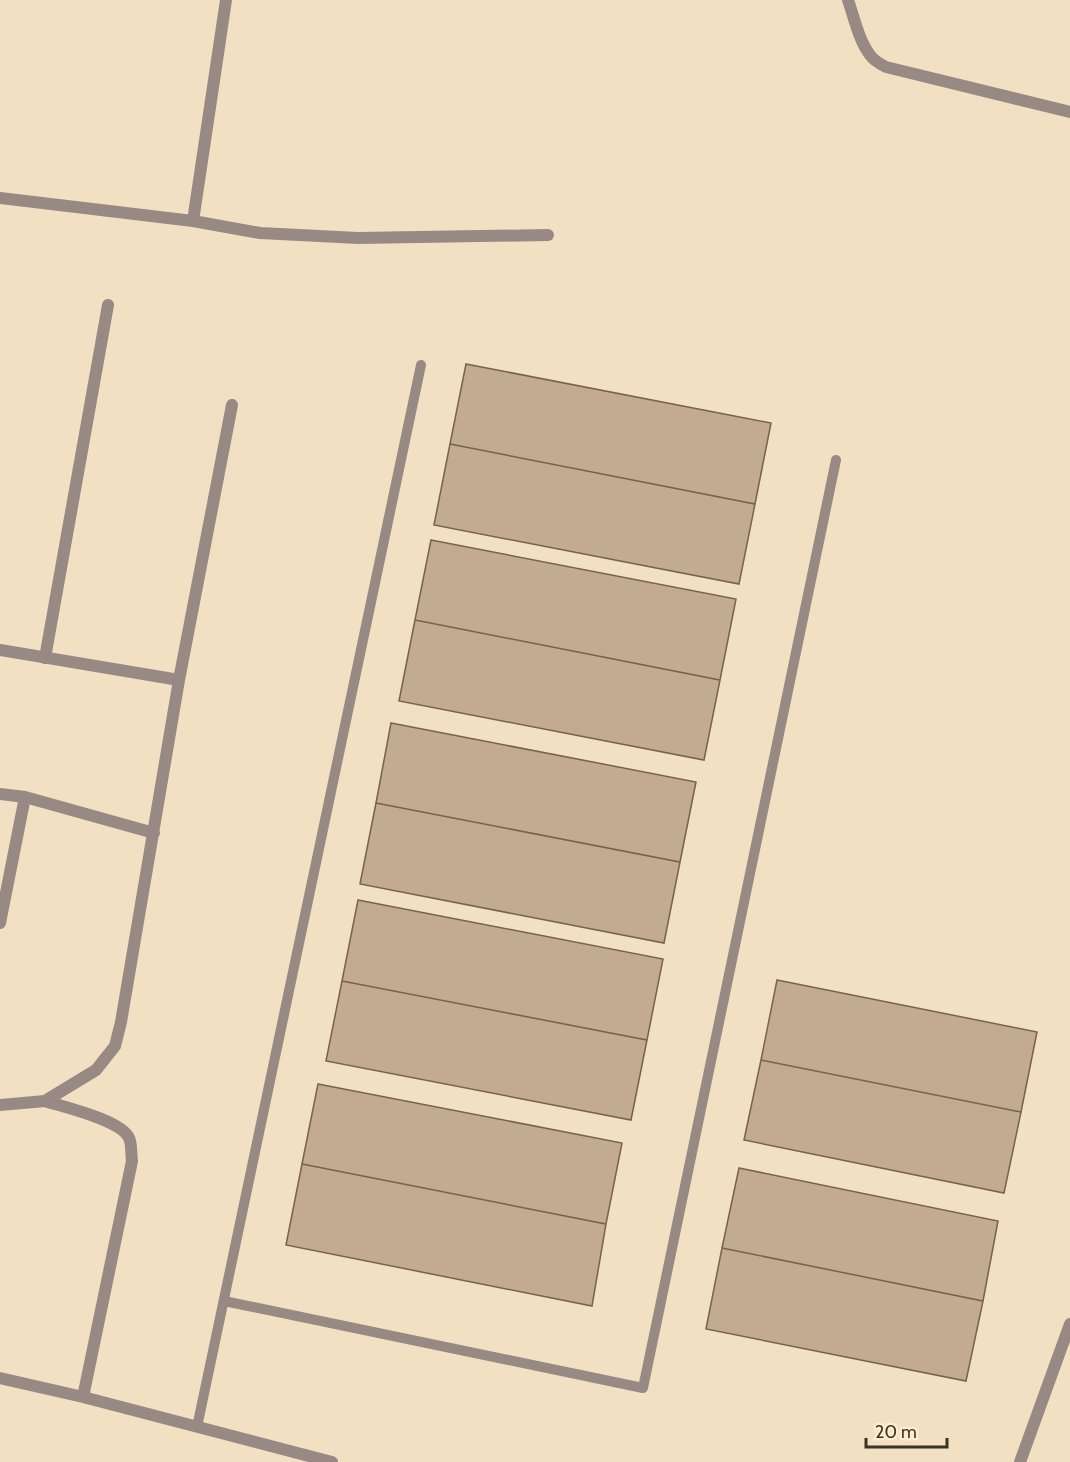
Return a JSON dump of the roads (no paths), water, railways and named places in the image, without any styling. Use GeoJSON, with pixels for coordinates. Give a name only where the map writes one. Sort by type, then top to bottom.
{"type":"FeatureCollection","features":[{"type":"Feature","properties":{"kind":"street"},"geometry":{"type":"LineString","coordinates":[[194,221],[226,0]]}},
{"type":"Feature","properties":{"kind":"street"},"geometry":{"type":"LineString","coordinates":[[848,0],[869,54],[885,67],[1070,112]]}},
{"type":"Feature","properties":{"kind":"street"},"geometry":{"type":"LineString","coordinates":[[0,198],[194,221],[260,233],[358,238],[548,235]]}},
{"type":"Feature","properties":{"kind":"street"},"geometry":{"type":"LineString","coordinates":[[45,658],[108,305]]}},
{"type":"Feature","properties":{"kind":"street"},"geometry":{"type":"LineString","coordinates":[[45,1101],[96,1070],[115,1046],[179,680],[232,405]]}},
{"type":"Feature","properties":{"kind":"street"},"geometry":{"type":"LineString","coordinates":[[0,650],[179,680]]}},
{"type":"Feature","properties":{"kind":"street"},"geometry":{"type":"LineString","coordinates":[[0,794],[25,797],[154,833]]}},
{"type":"Feature","properties":{"kind":"street"},"geometry":{"type":"LineString","coordinates":[[0,923],[25,797]]}},
{"type":"Feature","properties":{"kind":"street"},"geometry":{"type":"LineString","coordinates":[[0,1105],[45,1101],[117,1125],[129,1137],[132,1161],[83,1397]]}},
{"type":"Feature","properties":{"kind":"street"},"geometry":{"type":"LineString","coordinates":[[1020,1462],[1070,1324]]}},
{"type":"Feature","properties":{"kind":"street"},"geometry":{"type":"LineString","coordinates":[[0,1378],[83,1397],[332,1462]]}},
{"type":"Feature","properties":{"kind":"lane"},"geometry":{"type":"LineString","coordinates":[[197,1427],[421,365]]}},
{"type":"Feature","properties":{"kind":"lane"},"geometry":{"type":"LineString","coordinates":[[224,1301],[643,1388],[836,460]]}}]}
